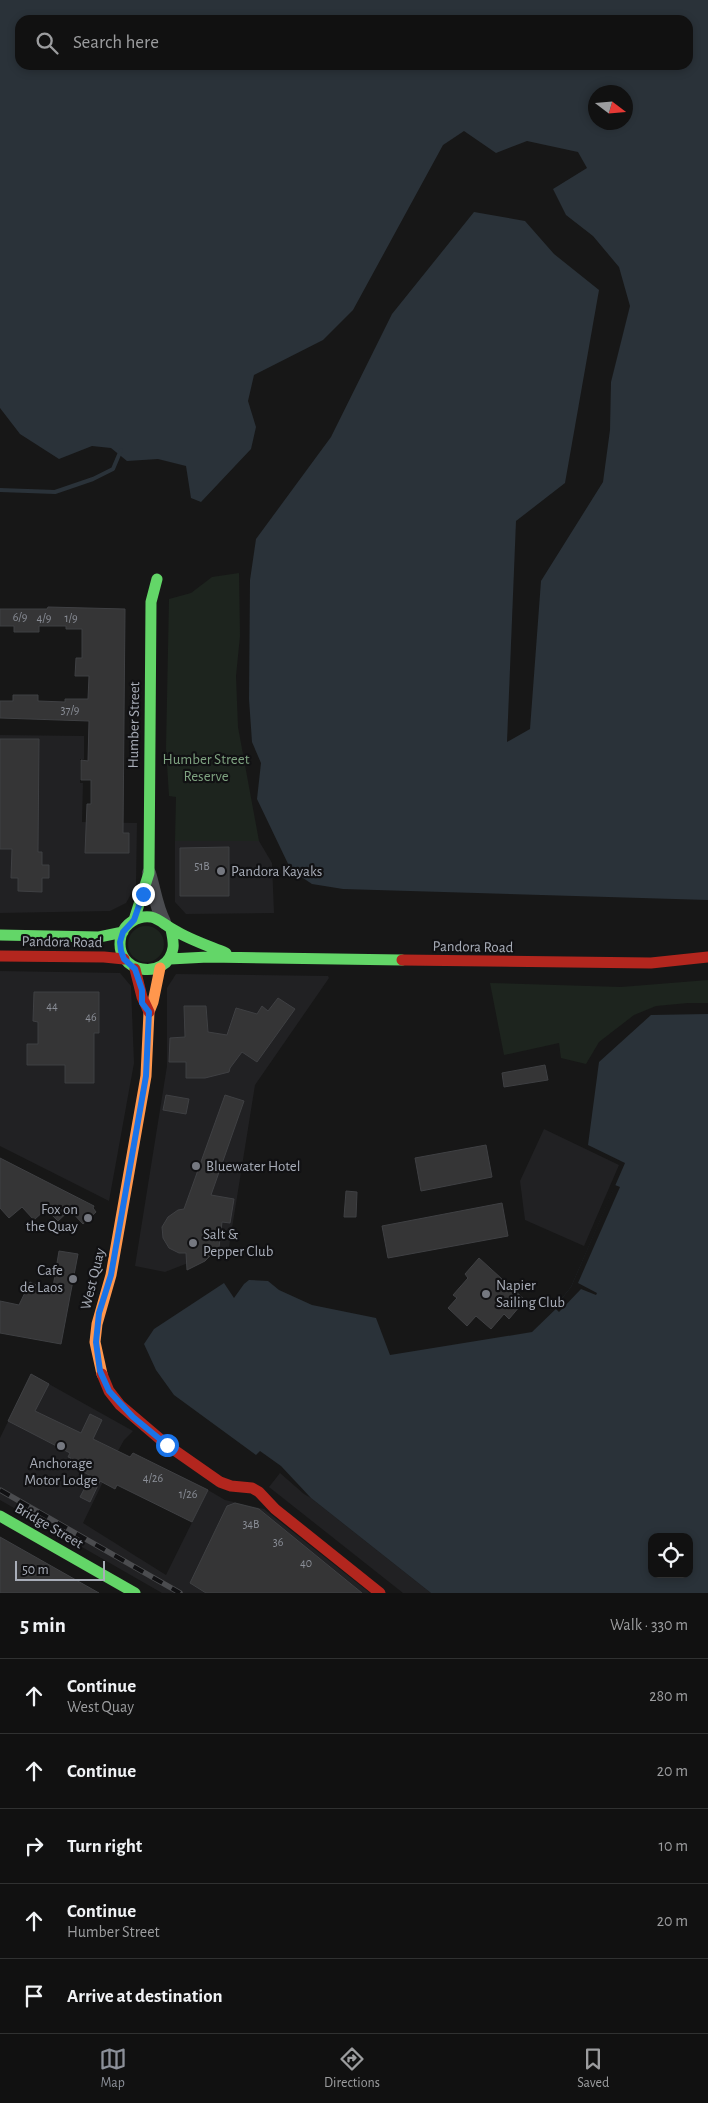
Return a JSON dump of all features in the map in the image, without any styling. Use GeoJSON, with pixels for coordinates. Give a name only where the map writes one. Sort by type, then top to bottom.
{"type":"FeatureCollection","features":[{"type":"Feature","properties":{"kind":"main road","name":"Humber Street"},"geometry":{"type":"LineString","coordinates":[[134,920],[149,873],[152,602],[157,579]]}},
{"type":"Feature","properties":{"kind":"main road"},"geometry":{"type":"LineString","coordinates":[[167,926],[174,947],[170,959],[160,968],[152,971],[135,969],[124,959],[120,942],[123,932],[134,920],[144,917],[154,918],[167,926],[237,957]]}},
{"type":"Feature","properties":{"kind":"main road","name":"Pandora Road"},"geometry":{"type":"LineString","coordinates":[[0,935],[99,937],[123,932]]}},
{"type":"Feature","properties":{"kind":"main road","name":"Pandora Road"},"geometry":{"type":"LineString","coordinates":[[0,956],[104,956],[124,959]]}},
{"type":"Feature","properties":{"kind":"main road"},"geometry":{"type":"LineString","coordinates":[[170,959],[237,957]]}},
{"type":"Feature","properties":{"kind":"main road","name":"Pandora Road"},"geometry":{"type":"LineString","coordinates":[[237,957],[258,960],[651,963],[708,957]]}},
{"type":"Feature","properties":{"kind":"main road","name":"West Quay"},"geometry":{"type":"LineString","coordinates":[[160,968],[155,988],[154,1003],[149,1012],[146,1076],[111,1275],[97,1324],[96,1350],[102,1375],[109,1391],[120,1405],[167,1445],[220,1482],[231,1486],[252,1488],[259,1492],[275,1509],[380,1593]]}},
{"type":"Feature","properties":{"kind":"main road","name":"West Quay"},"geometry":{"type":"LineString","coordinates":[[135,969],[142,990],[142,1003],[149,1012]]}},
{"type":"Feature","properties":{"kind":"main road","name":"Bridge Street"},"geometry":{"type":"LineString","coordinates":[[0,1516],[135,1593]]}},
{"type":"Feature","properties":{"kind":"street","name":"Humber Street"},"geometry":{"type":"LineString","coordinates":[[149,873],[155,891],[159,914],[167,926]]}},
{"type":"Feature","properties":{"kind":"shaded area"},"geometry":{"type":"Polygon","coordinates":[[[0,0],[708,0],[708,900],[343,889],[312,884],[291,870],[257,799],[261,763],[252,742],[249,699],[250,580],[256,539],[331,437],[392,314],[474,212],[525,221],[554,254],[599,290],[565,483],[516,521],[507,742],[530,729],[541,581],[603,482],[610,430],[611,382],[630,306],[619,267],[593,236],[566,215],[553,189],[587,168],[578,152],[527,141],[496,153],[464,131],[443,145],[353,310],[323,340],[254,375],[248,401],[256,427],[251,449],[201,502],[191,498],[186,466],[158,459],[127,461],[111,448],[92,446],[59,459],[20,434],[0,408],[0,0]]]}},
{"type":"Feature","properties":{"kind":"shaded area"},"geometry":{"type":"Polygon","coordinates":[[[0,735],[84,736],[84,759],[80,759],[80,783],[83,783],[82,822],[137,823],[136,885],[126,903],[110,911],[0,913],[0,735]]]}},
{"type":"Feature","properties":{"kind":"shaded area"},"geometry":{"type":"Polygon","coordinates":[[[175,841],[259,841],[272,863],[274,913],[186,914],[175,902],[175,841]]]}},
{"type":"Feature","properties":{"kind":"shaded area"},"geometry":{"type":"Polygon","coordinates":[[[0,971],[120,973],[131,986],[134,1063],[109,1201],[0,1146],[0,971]]]}},
{"type":"Feature","properties":{"kind":"shaded area"},"geometry":{"type":"Polygon","coordinates":[[[176,974],[328,976],[329,978],[255,1085],[229,1247],[165,1272],[135,1266],[167,1066],[167,988],[176,974]]]}},
{"type":"Feature","properties":{"kind":"shaded area"},"geometry":{"type":"Polygon","coordinates":[[[708,1014],[708,1593],[431,1593],[311,1498],[281,1466],[260,1451],[256,1455],[174,1395],[156,1370],[144,1344],[154,1329],[224,1283],[234,1298],[249,1280],[268,1281],[279,1290],[312,1305],[376,1318],[390,1355],[532,1332],[561,1304],[559,1302],[571,1287],[625,1163],[588,1145],[599,1062],[651,1015],[708,1014]]]}},
{"type":"Feature","properties":{"kind":"shaded area"},"geometry":{"type":"Polygon","coordinates":[[[544,1129],[619,1165],[584,1246],[525,1220],[520,1181],[544,1129]]]}},
{"type":"Feature","properties":{"kind":"shaded area"},"geometry":{"type":"Polygon","coordinates":[[[31,1374],[133,1431],[124,1440],[118,1451],[83,1523],[166,1575],[208,1490],[225,1500],[264,1509],[370,1593],[162,1593],[0,1500],[0,1438],[31,1374]]]}},
{"type":"Feature","properties":{"kind":"shaded area"},"geometry":{"type":"Polygon","coordinates":[[[280,1473],[304,1494],[431,1593],[403,1593],[269,1487],[280,1473]]]}},
{"type":"Feature","properties":{"kind":"green space","name":"Humber Street Reserve"},"geometry":{"type":"Polygon","coordinates":[[[239,573],[240,636],[236,676],[238,727],[259,841],[175,841],[176,797],[169,796],[166,748],[169,599],[191,593],[212,577],[239,573]]]}},
{"type":"Feature","properties":{"kind":"green space"},"geometry":{"type":"Polygon","coordinates":[[[146,926],[158,932],[164,944],[158,956],[146,962],[134,956],[128,944],[134,932],[146,926]]]}},
{"type":"Feature","properties":{"kind":"green space"},"geometry":{"type":"Polygon","coordinates":[[[708,980],[708,1003],[656,1006],[634,1015],[599,1042],[586,1064],[561,1058],[559,1043],[504,1055],[490,983],[621,987],[708,980]]]}},
{"type":"Feature","properties":{"kind":"pier"},"geometry":{"type":"Polygon","coordinates":[[[615,1185],[620,1187],[578,1283],[597,1293],[596,1295],[581,1289],[559,1312],[556,1309],[561,1304],[559,1302],[571,1287],[615,1185]]]}},
{"type":"Feature","properties":{"kind":"building"},"geometry":{"type":"Polygon","coordinates":[[[48,607],[125,609],[123,833],[129,833],[129,853],[85,853],[87,804],[91,804],[91,780],[81,780],[81,760],[88,761],[89,721],[0,718],[0,701],[13,701],[13,695],[38,695],[38,701],[65,702],[65,699],[88,699],[89,676],[75,676],[76,658],[82,658],[82,629],[66,629],[66,626],[39,626],[39,632],[14,632],[14,626],[0,626],[0,609],[47,609],[48,607]]]}},
{"type":"Feature","properties":{"kind":"building"},"geometry":{"type":"Polygon","coordinates":[[[0,739],[39,739],[38,852],[42,852],[42,865],[49,865],[49,878],[42,878],[42,892],[18,891],[18,878],[11,878],[12,849],[0,849],[0,739]]]}},
{"type":"Feature","properties":{"kind":"building"},"geometry":{"type":"Polygon","coordinates":[[[229,847],[229,896],[180,896],[180,848],[229,847]]]}},
{"type":"Feature","properties":{"kind":"building"},"geometry":{"type":"Polygon","coordinates":[[[34,992],[99,992],[99,1033],[94,1033],[94,1083],[65,1083],[65,1065],[27,1065],[27,1044],[38,1044],[38,1022],[33,1021],[34,992]]]}},
{"type":"Feature","properties":{"kind":"building"},"geometry":{"type":"Polygon","coordinates":[[[278,998],[295,1009],[257,1062],[242,1052],[229,1072],[205,1078],[186,1078],[186,1062],[169,1062],[170,1038],[185,1037],[184,1006],[206,1006],[208,1032],[227,1035],[236,1008],[257,1014],[262,1006],[268,1011],[278,998]]]}},
{"type":"Feature","properties":{"kind":"building"},"geometry":{"type":"Polygon","coordinates":[[[545,1065],[548,1080],[504,1087],[502,1073],[545,1065]]]}},
{"type":"Feature","properties":{"kind":"building"},"geometry":{"type":"Polygon","coordinates":[[[166,1095],[189,1099],[186,1114],[163,1110],[166,1095]]]}},
{"type":"Feature","properties":{"kind":"building"},"geometry":{"type":"Polygon","coordinates":[[[225,1095],[244,1101],[211,1195],[234,1199],[230,1223],[222,1222],[219,1247],[205,1261],[187,1270],[186,1253],[179,1253],[169,1248],[163,1238],[162,1227],[168,1217],[178,1210],[184,1209],[225,1095]]]}},
{"type":"Feature","properties":{"kind":"building"},"geometry":{"type":"Polygon","coordinates":[[[486,1145],[492,1177],[421,1191],[415,1158],[486,1145]]]}},
{"type":"Feature","properties":{"kind":"building"},"geometry":{"type":"Polygon","coordinates":[[[0,1158],[94,1206],[93,1208],[96,1212],[83,1224],[70,1210],[58,1221],[46,1209],[34,1220],[22,1207],[9,1218],[0,1208],[0,1158]]]}},
{"type":"Feature","properties":{"kind":"building"},"geometry":{"type":"Polygon","coordinates":[[[346,1191],[357,1192],[356,1217],[344,1217],[346,1191]]]}},
{"type":"Feature","properties":{"kind":"building"},"geometry":{"type":"Polygon","coordinates":[[[502,1203],[508,1236],[388,1258],[382,1226],[502,1203]]]}},
{"type":"Feature","properties":{"kind":"building"},"geometry":{"type":"Polygon","coordinates":[[[59,1251],[78,1254],[61,1344],[0,1333],[0,1301],[19,1305],[30,1282],[52,1293],[59,1251]]]}},
{"type":"Feature","properties":{"kind":"building","name":"Napier Sailing Club"},"geometry":{"type":"Polygon","coordinates":[[[479,1258],[525,1300],[509,1319],[504,1314],[491,1329],[476,1316],[467,1326],[448,1308],[457,1298],[453,1295],[468,1278],[465,1274],[479,1258]]]}},
{"type":"Feature","properties":{"kind":"building"},"geometry":{"type":"Polygon","coordinates":[[[31,1374],[49,1384],[35,1411],[81,1433],[90,1414],[102,1420],[93,1439],[130,1457],[133,1453],[208,1490],[192,1522],[117,1485],[115,1489],[100,1481],[90,1502],[80,1497],[91,1476],[68,1464],[71,1458],[68,1457],[70,1453],[8,1421],[31,1374]]]}},
{"type":"Feature","properties":{"kind":"building"},"geometry":{"type":"Polygon","coordinates":[[[235,1503],[259,1509],[362,1593],[206,1593],[190,1583],[227,1506],[235,1503]]]}},
{"type":"Feature","properties":{"kind":"building"},"geometry":{"type":"Polygon","coordinates":[[[0,1537],[99,1593],[0,1593],[0,1537]]]}},
{"type":"Feature","properties":{"kind":"waterway"},"geometry":{"type":"LineString","coordinates":[[0,490],[55,492],[93,479],[113,469],[121,450]]}},
{"type":"Feature","properties":{"kind":"railway"},"geometry":{"type":"LineString","coordinates":[[0,1490],[180,1593]]}},
{"type":"Feature","properties":{"kind":"traffic: fast"},"geometry":{"type":"LineString","coordinates":[[134,920],[149,873],[151,602],[157,579]]}},
{"type":"Feature","properties":{"kind":"traffic: fast"},"geometry":{"type":"LineString","coordinates":[[171,929],[173,948],[169,959],[162,966],[142,969],[132,965],[125,959],[120,949],[121,936],[128,924],[141,917],[157,919],[186,937],[226,953]]}},
{"type":"Feature","properties":{"kind":"traffic: fast"},"geometry":{"type":"LineString","coordinates":[[0,935],[99,937],[123,932]]}},
{"type":"Feature","properties":{"kind":"traffic: fast"},"geometry":{"type":"LineString","coordinates":[[170,959],[208,957],[402,960]]}},
{"type":"Feature","properties":{"kind":"traffic: fast"},"geometry":{"type":"LineString","coordinates":[[0,1516],[135,1593]]}},
{"type":"Feature","properties":{"kind":"traffic: slow"},"geometry":{"type":"LineString","coordinates":[[102,1374],[95,1342],[97,1324],[111,1275],[146,1076],[149,1012],[160,968]]}},
{"type":"Feature","properties":{"kind":"traffic: jam"},"geometry":{"type":"LineString","coordinates":[[0,956],[104,957],[124,959]]}},
{"type":"Feature","properties":{"kind":"traffic: jam"},"geometry":{"type":"LineString","coordinates":[[402,960],[651,963],[708,957]]}},
{"type":"Feature","properties":{"kind":"traffic: jam"},"geometry":{"type":"LineString","coordinates":[[135,969],[142,997],[149,1012]]}},
{"type":"Feature","properties":{"kind":"traffic: jam"},"geometry":{"type":"LineString","coordinates":[[102,1374],[109,1391],[120,1405],[167,1445],[220,1482],[231,1486],[252,1488],[259,1492],[275,1509],[380,1593]]}},
{"type":"Feature","properties":{"kind":"place","name":"Pandora Kayaks"},"geometry":{"type":"Point","coordinates":[221,871]}},
{"type":"Feature","properties":{"kind":"place","name":"Bluewater Hotel"},"geometry":{"type":"Point","coordinates":[196,1166]}},
{"type":"Feature","properties":{"kind":"place","name":"Fox on the Quay"},"geometry":{"type":"Point","coordinates":[88,1218]}},
{"type":"Feature","properties":{"kind":"place","name":"Salt & Pepper Club"},"geometry":{"type":"Point","coordinates":[193,1243]}},
{"type":"Feature","properties":{"kind":"place","name":"Cafe de Laos"},"geometry":{"type":"Point","coordinates":[73,1279]}},
{"type":"Feature","properties":{"kind":"place","name":"Napier Sailing Club"},"geometry":{"type":"Point","coordinates":[486,1294]}},
{"type":"Feature","properties":{"kind":"place","name":"Anchorage Motor Lodge"},"geometry":{"type":"Point","coordinates":[61,1446]}},
{"type":"Feature","properties":{"kind":"route"},"geometry":{"type":"LineString","coordinates":[[143,894],[134,920],[123,932],[120,942],[124,959],[135,969],[142,990],[142,1003],[149,1012],[148,1064],[111,1275],[99,1313],[96,1342],[100,1371],[109,1391],[120,1405],[167,1445]]}}]}
